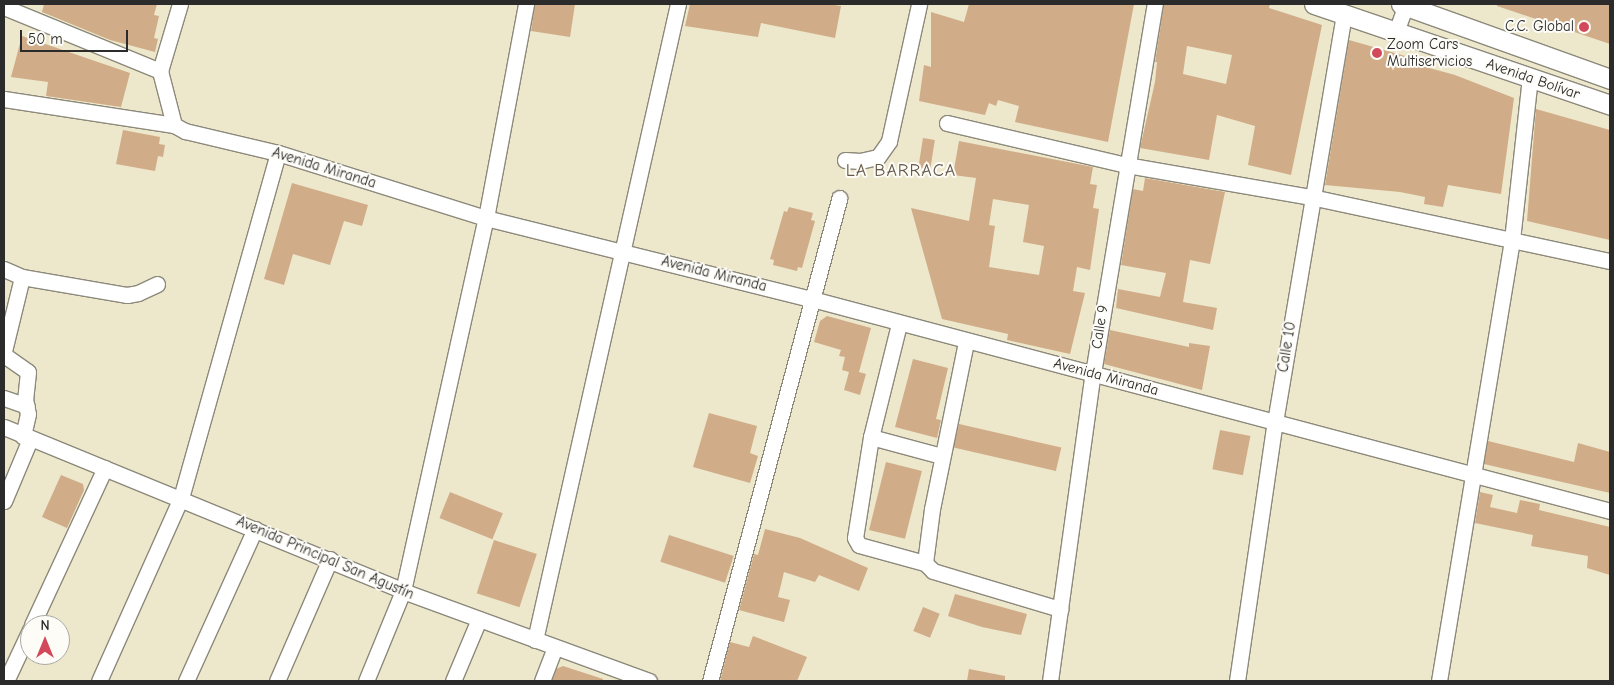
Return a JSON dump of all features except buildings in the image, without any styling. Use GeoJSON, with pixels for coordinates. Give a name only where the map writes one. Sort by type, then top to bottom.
{"type":"FeatureCollection","features":[{"type":"Feature","properties":{"kind":"main road","name":"Avenida Bolívar"},"geometry":{"type":"LineString","coordinates":[[1314,4],[1610,105]]}},
{"type":"Feature","properties":{"kind":"main road","name":"Avenida Bolívar"},"geometry":{"type":"LineString","coordinates":[[1404,4],[1610,79]]}},
{"type":"Feature","properties":{"kind":"street"},"geometry":{"type":"LineString","coordinates":[[174,126],[160,71],[180,4]]}},
{"type":"Feature","properties":{"kind":"street"},"geometry":{"type":"LineString","coordinates":[[366,681],[403,591],[486,218],[526,4]]}},
{"type":"Feature","properties":{"kind":"street"},"geometry":{"type":"LineString","coordinates":[[535,640],[624,252],[678,4]]}},
{"type":"Feature","properties":{"kind":"street"},"geometry":{"type":"LineString","coordinates":[[845,160],[860,161],[878,157],[889,141],[919,4]]}},
{"type":"Feature","properties":{"kind":"street","name":"Calle 9"},"geometry":{"type":"LineString","coordinates":[[1050,681],[1092,373],[1155,4]]}},
{"type":"Feature","properties":{"kind":"street"},"geometry":{"type":"LineString","coordinates":[[1396,32],[1404,4]]}},
{"type":"Feature","properties":{"kind":"street"},"geometry":{"type":"LineString","coordinates":[[4,7],[160,71]]}},
{"type":"Feature","properties":{"kind":"street","name":"Calle 10"},"geometry":{"type":"LineString","coordinates":[[1237,681],[1275,422],[1344,14]]}},
{"type":"Feature","properties":{"kind":"street"},"geometry":{"type":"LineString","coordinates":[[1439,681],[1512,240],[1530,78]]}},
{"type":"Feature","properties":{"kind":"street","name":"Avenida Miranda"},"geometry":{"type":"LineString","coordinates":[[4,99],[174,126],[278,153],[486,218],[812,299],[898,324],[1092,373],[1610,511]]}},
{"type":"Feature","properties":{"kind":"street"},"geometry":{"type":"LineString","coordinates":[[947,123],[1126,165],[1312,196],[1610,261]]}},
{"type":"Feature","properties":{"kind":"street"},"geometry":{"type":"LineString","coordinates":[[99,681],[181,498],[278,153]]}},
{"type":"Feature","properties":{"kind":"street"},"geometry":{"type":"LineString","coordinates":[[710,681],[839,198]]}},
{"type":"Feature","properties":{"kind":"street"},"geometry":{"type":"LineString","coordinates":[[4,269],[22,277],[127,295],[138,293],[156,284]]}},
{"type":"Feature","properties":{"kind":"street"},"geometry":{"type":"LineString","coordinates":[[4,502],[26,438],[27,369],[4,353],[22,277]]}},
{"type":"Feature","properties":{"kind":"street"},"geometry":{"type":"LineString","coordinates":[[898,324],[871,437],[854,538],[860,545],[925,563],[933,571],[1060,609]]}},
{"type":"Feature","properties":{"kind":"street"},"geometry":{"type":"LineString","coordinates":[[925,563],[942,456],[966,342]]}},
{"type":"Feature","properties":{"kind":"street"},"geometry":{"type":"LineString","coordinates":[[4,398],[27,406]]}},
{"type":"Feature","properties":{"kind":"street","name":"Avenida Principal San Agustín"},"geometry":{"type":"LineString","coordinates":[[4,427],[26,438],[106,468],[330,559],[403,591],[649,681]]}},
{"type":"Feature","properties":{"kind":"street"},"geometry":{"type":"LineString","coordinates":[[871,437],[942,456]]}},
{"type":"Feature","properties":{"kind":"street"},"geometry":{"type":"LineString","coordinates":[[37,615],[106,468]]}},
{"type":"Feature","properties":{"kind":"street"},"geometry":{"type":"LineString","coordinates":[[186,681],[255,529]]}},
{"type":"Feature","properties":{"kind":"street"},"geometry":{"type":"LineString","coordinates":[[276,681],[330,559]]}},
{"type":"Feature","properties":{"kind":"street"},"geometry":{"type":"LineString","coordinates":[[454,681],[479,619]]}},
{"type":"Feature","properties":{"kind":"street"},"geometry":{"type":"LineString","coordinates":[[542,681],[555,647]]}},
{"type":"Feature","properties":{"kind":"street"},"geometry":{"type":"LineString","coordinates":[[6,681],[20,651]]}},
{"type":"Feature","properties":{"kind":"place","name":"C.C. Global"},"geometry":{"type":"Point","coordinates":[1584,27]}},
{"type":"Feature","properties":{"kind":"place","name":"Zoom Cars Multiservicios"},"geometry":{"type":"Point","coordinates":[1377,53]}},
{"type":"Feature","properties":{"kind":"district","name":"LA BARRACA"},"geometry":{"type":"Point","coordinates":[901,171]}}]}
